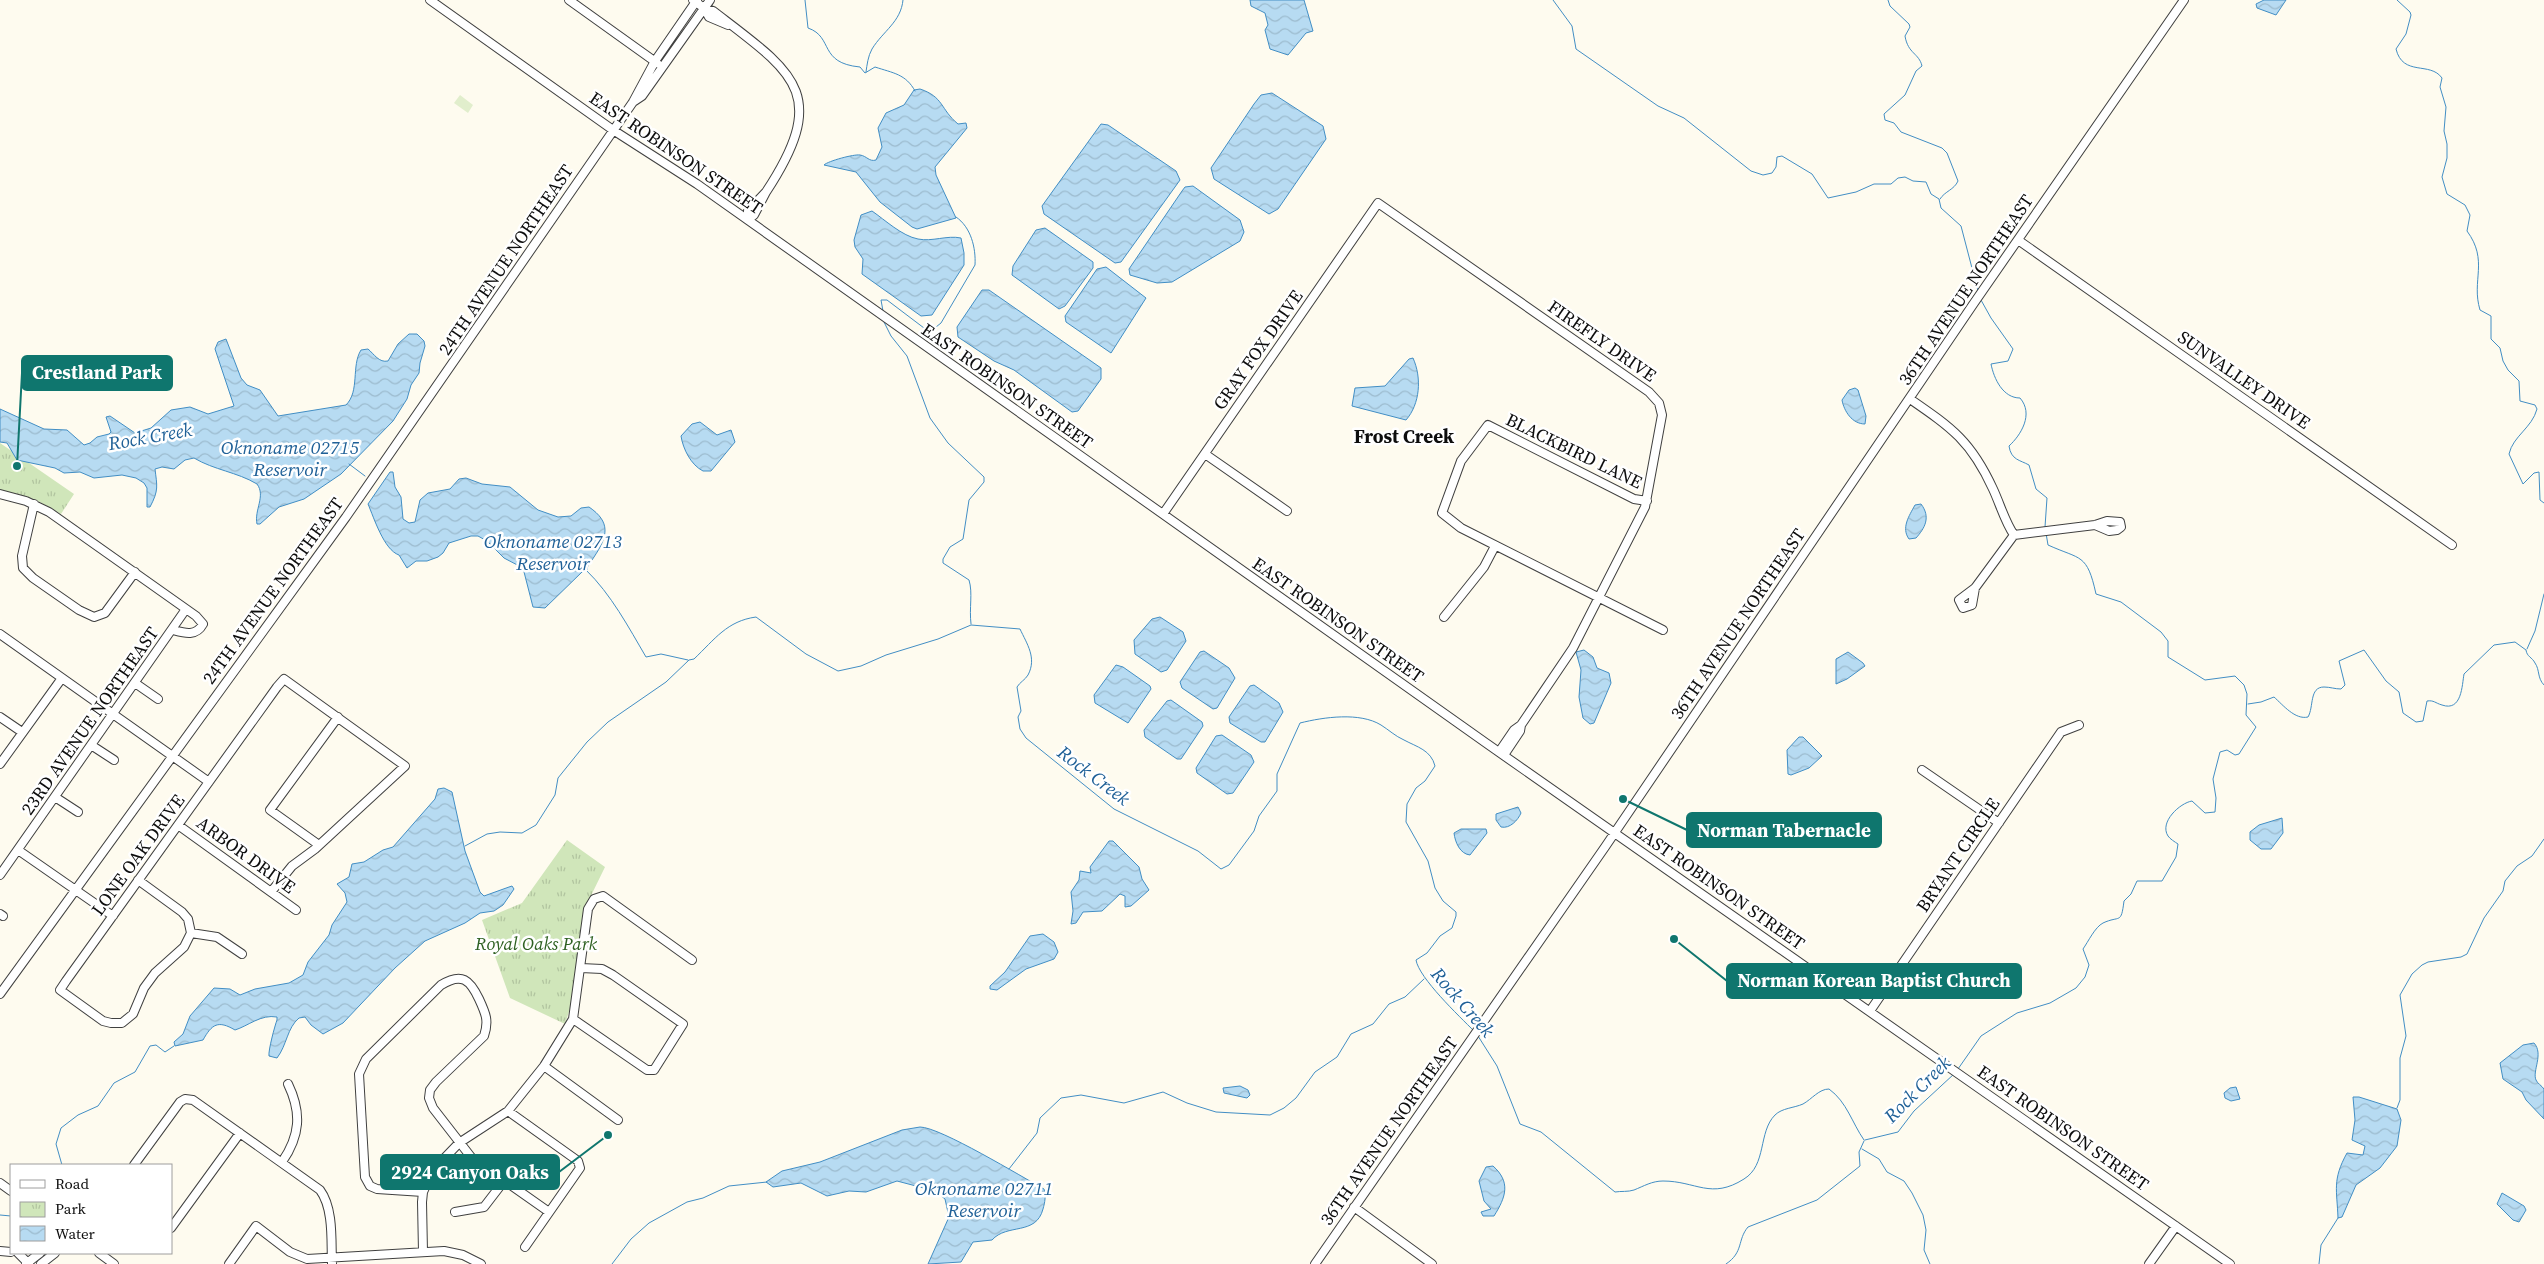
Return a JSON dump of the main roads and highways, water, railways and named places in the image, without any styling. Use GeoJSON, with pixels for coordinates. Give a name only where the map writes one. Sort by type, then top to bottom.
{"type":"FeatureCollection","features":[{"type":"Feature","properties":{"kind":"water"},"geometry":{"type":"Polygon","coordinates":[[[1250,0],[1304,0],[1313,31],[1306,33],[1288,55],[1270,49],[1265,30],[1268,25],[1265,13],[1251,6],[1250,0]]]}},
{"type":"Feature","properties":{"kind":"water"},"geometry":{"type":"Polygon","coordinates":[[[2264,0],[2286,0],[2276,15],[2257,8],[2256,4],[2264,0]]]}},
{"type":"Feature","properties":{"kind":"water"},"geometry":{"type":"Polygon","coordinates":[[[920,89],[934,96],[952,119],[958,124],[966,123],[967,128],[935,167],[936,175],[956,218],[917,229],[880,202],[856,172],[824,165],[857,155],[876,160],[882,147],[878,128],[886,113],[904,105],[914,90],[920,89]]]}},
{"type":"Feature","properties":{"kind":"water"},"geometry":{"type":"Polygon","coordinates":[[[1272,93],[1323,126],[1326,139],[1278,209],[1269,214],[1214,179],[1211,168],[1261,95],[1272,93]]]}},
{"type":"Feature","properties":{"kind":"water"},"geometry":{"type":"Polygon","coordinates":[[[1101,124],[1108,125],[1176,171],[1180,180],[1121,262],[1115,263],[1044,214],[1042,206],[1101,124]]]}},
{"type":"Feature","properties":{"kind":"water"},"geometry":{"type":"Polygon","coordinates":[[[1193,186],[1240,220],[1244,232],[1240,241],[1172,282],[1157,283],[1130,275],[1129,269],[1182,191],[1185,187],[1193,186]]]}},
{"type":"Feature","properties":{"kind":"water"},"geometry":{"type":"Polygon","coordinates":[[[872,211],[900,231],[918,239],[961,238],[964,265],[932,315],[921,316],[862,274],[863,259],[855,247],[854,240],[861,215],[872,211]]]}},
{"type":"Feature","properties":{"kind":"water"},"geometry":{"type":"Polygon","coordinates":[[[1045,228],[1093,262],[1093,268],[1065,306],[1059,309],[1012,275],[1013,266],[1036,230],[1045,228]]]}},
{"type":"Feature","properties":{"kind":"water"},"geometry":{"type":"Polygon","coordinates":[[[1106,267],[1146,298],[1111,353],[1066,322],[1065,316],[1097,269],[1106,267]]]}},
{"type":"Feature","properties":{"kind":"water"},"geometry":{"type":"Polygon","coordinates":[[[982,290],[989,290],[1101,368],[1101,379],[1078,411],[1072,412],[1014,370],[994,361],[958,337],[957,327],[982,290]]]}},
{"type":"Feature","properties":{"kind":"water","name":"Oknoname 02715 Reservoir"},"geometry":{"type":"Polygon","coordinates":[[[409,334],[417,334],[424,341],[425,346],[419,373],[411,385],[407,399],[393,421],[341,474],[304,499],[279,507],[260,524],[257,524],[260,493],[257,484],[194,458],[185,460],[174,469],[162,467],[155,469],[156,492],[150,507],[147,507],[147,488],[144,483],[136,478],[122,475],[94,478],[80,472],[64,473],[55,468],[17,460],[7,443],[0,442],[0,409],[44,429],[67,430],[84,445],[97,437],[111,432],[106,417],[110,416],[135,433],[151,428],[171,410],[190,407],[208,414],[234,406],[215,349],[218,342],[226,339],[241,378],[247,385],[260,390],[278,416],[346,405],[353,393],[356,363],[361,350],[368,349],[379,359],[388,361],[398,344],[409,334]]]}},
{"type":"Feature","properties":{"kind":"water"},"geometry":{"type":"Polygon","coordinates":[[[1413,358],[1418,374],[1417,399],[1411,414],[1406,420],[1352,406],[1355,388],[1385,386],[1409,359],[1413,358]]]}},
{"type":"Feature","properties":{"kind":"water"},"geometry":{"type":"Polygon","coordinates":[[[1855,388],[1858,390],[1866,416],[1865,424],[1856,422],[1843,404],[1842,400],[1849,390],[1855,388]]]}},
{"type":"Feature","properties":{"kind":"water"},"geometry":{"type":"Polygon","coordinates":[[[700,422],[717,435],[731,430],[735,442],[711,471],[703,471],[695,465],[688,456],[682,441],[681,436],[692,424],[700,422]]]}},
{"type":"Feature","properties":{"kind":"water","name":"Oknoname 02713 Reservoir"},"geometry":{"type":"Polygon","coordinates":[[[390,472],[393,472],[395,487],[401,497],[403,519],[409,523],[415,522],[420,500],[428,493],[450,489],[459,479],[466,478],[482,484],[510,487],[538,510],[558,517],[571,516],[581,508],[589,507],[601,518],[605,530],[604,536],[587,570],[582,572],[545,608],[533,607],[523,568],[504,558],[487,541],[478,536],[471,536],[449,543],[438,557],[427,561],[416,561],[407,568],[399,555],[384,540],[368,504],[390,472]]]}},
{"type":"Feature","properties":{"kind":"water"},"geometry":{"type":"Polygon","coordinates":[[[1921,504],[1926,513],[1926,522],[1916,538],[1909,539],[1906,526],[1910,513],[1915,505],[1921,504]]]}},
{"type":"Feature","properties":{"kind":"water"},"geometry":{"type":"Polygon","coordinates":[[[1160,617],[1183,632],[1186,641],[1167,670],[1161,672],[1135,654],[1134,640],[1152,619],[1160,617]]]}},
{"type":"Feature","properties":{"kind":"water"},"geometry":{"type":"Polygon","coordinates":[[[1584,650],[1593,657],[1597,668],[1609,673],[1611,683],[1594,723],[1590,724],[1583,718],[1579,697],[1581,670],[1576,652],[1584,650]]]}},
{"type":"Feature","properties":{"kind":"water"},"geometry":{"type":"Polygon","coordinates":[[[1204,651],[1229,668],[1235,678],[1217,708],[1213,709],[1182,688],[1180,682],[1200,652],[1204,651]]]}},
{"type":"Feature","properties":{"kind":"water"},"geometry":{"type":"Polygon","coordinates":[[[1848,652],[1865,666],[1847,679],[1836,684],[1836,659],[1848,652]]]}},
{"type":"Feature","properties":{"kind":"water"},"geometry":{"type":"Polygon","coordinates":[[[1116,665],[1123,667],[1150,686],[1151,689],[1128,723],[1095,703],[1094,695],[1116,665]]]}},
{"type":"Feature","properties":{"kind":"water"},"geometry":{"type":"Polygon","coordinates":[[[1254,685],[1279,703],[1283,712],[1265,742],[1261,742],[1230,723],[1229,717],[1250,686],[1254,685]]]}},
{"type":"Feature","properties":{"kind":"water"},"geometry":{"type":"Polygon","coordinates":[[[1171,700],[1202,722],[1203,726],[1181,759],[1177,759],[1145,737],[1144,730],[1167,701],[1171,700]]]}},
{"type":"Feature","properties":{"kind":"water"},"geometry":{"type":"Polygon","coordinates":[[[1222,735],[1251,755],[1254,762],[1233,793],[1227,794],[1197,773],[1196,768],[1216,736],[1222,735]]]}},
{"type":"Feature","properties":{"kind":"water"},"geometry":{"type":"Polygon","coordinates":[[[1799,737],[1803,737],[1822,756],[1809,768],[1791,775],[1788,774],[1787,750],[1799,737]]]}},
{"type":"Feature","properties":{"kind":"water"},"geometry":{"type":"Polygon","coordinates":[[[444,788],[452,792],[465,851],[480,892],[484,896],[512,886],[514,889],[503,905],[494,911],[480,913],[465,923],[425,941],[395,968],[343,1023],[323,1034],[311,1025],[305,1017],[299,1018],[292,1027],[277,1058],[269,1056],[269,1053],[277,1017],[266,1017],[235,1030],[224,1025],[216,1025],[209,1030],[203,1040],[175,1046],[174,1042],[183,1034],[190,1016],[214,988],[230,989],[240,995],[255,989],[289,983],[303,975],[308,962],[329,935],[332,925],[347,902],[345,893],[337,884],[349,877],[352,864],[364,862],[383,850],[393,847],[435,799],[438,789],[444,788]]]}},
{"type":"Feature","properties":{"kind":"water"},"geometry":{"type":"Polygon","coordinates":[[[1518,807],[1521,813],[1516,821],[1508,827],[1501,827],[1496,820],[1496,814],[1518,807]]]}},
{"type":"Feature","properties":{"kind":"water"},"geometry":{"type":"Polygon","coordinates":[[[2282,818],[2283,833],[2271,849],[2261,849],[2250,840],[2250,832],[2259,825],[2282,818]]]}},
{"type":"Feature","properties":{"kind":"water"},"geometry":{"type":"Polygon","coordinates":[[[1461,829],[1486,829],[1487,833],[1470,855],[1461,850],[1456,840],[1454,833],[1461,829]]]}},
{"type":"Feature","properties":{"kind":"water"},"geometry":{"type":"Polygon","coordinates":[[[1109,841],[1113,841],[1139,867],[1142,879],[1149,890],[1131,906],[1125,907],[1125,896],[1120,894],[1102,911],[1083,912],[1076,923],[1071,924],[1073,911],[1071,892],[1079,880],[1080,871],[1091,873],[1090,867],[1109,841]]]}},
{"type":"Feature","properties":{"kind":"water"},"geometry":{"type":"Polygon","coordinates":[[[1043,934],[1054,942],[1058,952],[1054,959],[1026,969],[997,990],[990,989],[990,986],[1005,972],[1030,936],[1043,934]]]}},
{"type":"Feature","properties":{"kind":"water"},"geometry":{"type":"Polygon","coordinates":[[[2534,1043],[2538,1052],[2535,1076],[2544,1089],[2544,1119],[2526,1100],[2522,1092],[2503,1079],[2500,1063],[2523,1045],[2534,1043]]]}},
{"type":"Feature","properties":{"kind":"water"},"geometry":{"type":"Polygon","coordinates":[[[1240,1086],[1248,1090],[1250,1095],[1247,1098],[1224,1093],[1223,1088],[1240,1086]]]}},
{"type":"Feature","properties":{"kind":"water"},"geometry":{"type":"Polygon","coordinates":[[[2236,1087],[2240,1099],[2231,1101],[2225,1098],[2224,1093],[2230,1088],[2236,1087]]]}},
{"type":"Feature","properties":{"kind":"water"},"geometry":{"type":"Polygon","coordinates":[[[2353,1097],[2359,1097],[2397,1109],[2401,1120],[2397,1146],[2380,1168],[2356,1185],[2342,1217],[2338,1218],[2336,1185],[2342,1162],[2347,1153],[2363,1155],[2365,1146],[2352,1140],[2355,1120],[2353,1097]]]}},
{"type":"Feature","properties":{"kind":"water","name":"Oknoname 02711 Reservoir"},"geometry":{"type":"Polygon","coordinates":[[[920,1127],[930,1129],[962,1143],[1044,1189],[1045,1201],[1039,1217],[1028,1226],[1005,1232],[992,1240],[973,1242],[961,1262],[928,1264],[949,1217],[945,1199],[935,1191],[897,1181],[866,1192],[849,1191],[827,1196],[801,1183],[773,1187],[766,1182],[782,1171],[820,1162],[902,1130],[920,1127]]]}},
{"type":"Feature","properties":{"kind":"water"},"geometry":{"type":"Polygon","coordinates":[[[1493,1166],[1502,1178],[1505,1190],[1504,1196],[1494,1216],[1483,1216],[1481,1212],[1491,1209],[1484,1201],[1479,1181],[1486,1167],[1493,1166]]]}},
{"type":"Feature","properties":{"kind":"water"},"geometry":{"type":"Polygon","coordinates":[[[2502,1193],[2524,1206],[2526,1210],[2519,1222],[2513,1220],[2497,1204],[2502,1193]]]}},
{"type":"Feature","properties":{"kind":"waterway"},"geometry":{"type":"LineString","coordinates":[[805,0],[808,28],[821,37],[832,55],[838,60],[847,65],[860,67],[865,73],[875,67],[893,73],[907,81],[915,91]]}},
{"type":"Feature","properties":{"kind":"waterway"},"geometry":{"type":"LineString","coordinates":[[866,72],[872,49],[899,14],[903,0]]}},
{"type":"Feature","properties":{"kind":"waterway"},"geometry":{"type":"LineString","coordinates":[[1553,0],[1572,26],[1576,49],[1658,106],[1684,118],[1751,171],[1763,175],[1772,173],[1776,167],[1777,157],[1782,156],[1812,174],[1828,198],[1856,192],[1874,184],[1891,184],[1898,178],[1905,177],[1913,181],[1926,182],[1931,194],[1939,199],[1941,208],[1961,226],[1978,291]]}},
{"type":"Feature","properties":{"kind":"waterway"},"geometry":{"type":"LineString","coordinates":[[1888,0],[1890,6],[1909,24],[1910,27],[1905,36],[1906,42],[1922,66],[1916,71],[1905,95],[1884,114],[1885,120],[1894,123],[1901,132],[1942,148],[1947,153],[1958,181],[1940,199]]}},
{"type":"Feature","properties":{"kind":"waterway"},"geometry":{"type":"LineString","coordinates":[[2397,0],[2411,15],[2406,34],[2396,49],[2399,58],[2410,66],[2431,70],[2442,78],[2440,87],[2446,107],[2444,131],[2447,144],[2447,158],[2442,177],[2447,194],[2465,205],[2470,215],[2467,231],[2474,242],[2477,252],[2478,299],[2480,310],[2491,316],[2491,339],[2500,348],[2503,361],[2508,370],[2519,381],[2520,401],[2535,405],[2537,409],[2531,422],[2514,442],[2509,454],[2523,484],[2534,473],[2539,472],[2540,500],[2544,503]]}},
{"type":"Feature","properties":{"kind":"waterway"},"geometry":{"type":"LineString","coordinates":[[883,311],[881,300],[887,300],[924,328],[936,327],[941,323],[975,265],[975,252],[969,232],[956,217]]}},
{"type":"Feature","properties":{"kind":"waterway"},"geometry":{"type":"LineString","coordinates":[[1981,300],[2013,349],[2008,361],[1991,364],[1994,376],[2000,387],[2009,395],[2020,398],[2024,404],[2026,411],[2024,424],[2018,436],[2009,446],[2014,457],[2029,465],[2036,489],[2047,498],[2045,527]]}},
{"type":"Feature","properties":{"kind":"waterway"},"geometry":{"type":"LineString","coordinates":[[883,320],[891,336],[907,356],[930,418],[948,443],[984,477],[984,482],[969,500],[963,539],[950,547],[943,559],[943,563],[969,580],[971,590],[971,624]]}},
{"type":"Feature","properties":{"kind":"waterway","name":"Rock Creek"},"geometry":{"type":"LineString","coordinates":[[349,464],[365,476]]}},
{"type":"Feature","properties":{"kind":"waterway","name":"Rock Creek"},"geometry":{"type":"LineString","coordinates":[[1958,1069],[1981,1036],[2017,1013],[2050,1003],[2076,988],[2085,977],[2089,965],[2083,949],[2094,931],[2103,923],[2121,916],[2124,901],[2131,894],[2137,881],[2162,881],[2176,857],[2178,844],[2169,837],[2166,831],[2168,819],[2182,805],[2192,801],[2205,813],[2215,812],[2216,798],[2213,779],[2220,752],[2227,750],[2235,755],[2239,754],[2256,727],[2246,715],[2247,694],[2244,685],[2235,676],[2205,680],[2168,657],[2168,641],[2161,632],[2121,602],[2096,594],[2086,564],[2075,556],[2048,545],[2046,533]]}},
{"type":"Feature","properties":{"kind":"waterway","name":"Rock Creek"},"geometry":{"type":"LineString","coordinates":[[586,570],[611,600],[646,657],[661,654],[688,660]]}},
{"type":"Feature","properties":{"kind":"waterway"},"geometry":{"type":"LineString","coordinates":[[2527,649],[2535,631],[2544,594]]}},
{"type":"Feature","properties":{"kind":"waterway","name":"Rock Creek"},"geometry":{"type":"LineString","coordinates":[[465,846],[487,834],[500,832],[522,833],[536,825],[555,795],[558,778],[587,742],[608,722],[666,682],[722,632],[737,622],[756,617],[806,654],[838,671],[861,666],[886,655],[938,639],[971,625],[1020,629],[1028,646],[1032,663],[1028,675],[1017,687],[1021,711],[1018,717],[1020,729],[1026,738],[1114,809],[1198,851],[1221,869],[1229,865],[1254,831],[1259,816],[1277,791],[1277,774],[1300,723],[1342,717],[1363,718],[1381,725],[1427,753],[1435,766],[1425,781],[1416,788],[1407,804],[1406,822],[1428,861],[1435,888],[1443,901],[1456,912],[1456,916],[1452,928],[1440,936],[1427,953],[1416,960],[1424,977],[1474,1031]]}},
{"type":"Feature","properties":{"kind":"waterway","name":"Rock Creek"},"geometry":{"type":"LineString","coordinates":[[2248,704],[2274,697],[2294,714],[2308,717],[2316,690],[2324,687],[2341,689],[2345,685],[2339,661],[2364,650],[2386,681],[2399,692],[2403,713],[2416,722],[2423,721],[2427,701],[2433,701],[2442,705],[2454,705],[2460,696],[2464,674],[2494,645],[2515,642],[2526,650],[2537,666],[2540,680],[2544,685]]}},
{"type":"Feature","properties":{"kind":"waterway"},"geometry":{"type":"LineString","coordinates":[[2397,1108],[2400,1100],[2400,1058],[2406,1036],[2400,995],[2412,974],[2422,965],[2467,954],[2484,918],[2503,891],[2505,881],[2517,866],[2532,856],[2544,839]]}},
{"type":"Feature","properties":{"kind":"waterway"},"geometry":{"type":"LineString","coordinates":[[1009,1169],[1037,1133],[1040,1118],[1061,1098],[1081,1095],[1124,1103],[1163,1092],[1187,1103],[1216,1112],[1270,1115],[1284,1108],[1296,1098],[1315,1072],[1337,1057],[1351,1034],[1373,1024],[1389,1004],[1405,997],[1424,979]]}},
{"type":"Feature","properties":{"kind":"waterway","name":"Rock Creek"},"geometry":{"type":"LineString","coordinates":[[1478,1036],[1497,1066],[1520,1124],[1541,1132],[1615,1192],[1632,1191],[1659,1181],[1713,1189],[1732,1185],[1744,1179],[1756,1165],[1766,1130],[1775,1115],[1785,1109],[1803,1104],[1825,1089],[1829,1089],[1840,1100],[1864,1140]]}},
{"type":"Feature","properties":{"kind":"waterway"},"geometry":{"type":"LineString","coordinates":[[62,1164],[56,1144],[61,1128],[78,1115],[98,1106],[114,1083],[135,1072],[150,1046],[156,1045],[165,1052],[174,1046]]}},
{"type":"Feature","properties":{"kind":"waterway","name":"Rock Creek"},"geometry":{"type":"LineString","coordinates":[[1865,1140],[1898,1132],[1914,1111],[1954,1074]]}},
{"type":"Feature","properties":{"kind":"waterway"},"geometry":{"type":"LineString","coordinates":[[1726,1264],[1738,1250],[1742,1237],[1748,1227],[1817,1200],[1860,1166],[1859,1152],[1864,1141]]}},
{"type":"Feature","properties":{"kind":"waterway"},"geometry":{"type":"LineString","coordinates":[[1862,1149],[1879,1159],[1887,1172],[1904,1181],[1912,1193],[1923,1215],[1926,1230],[1924,1250],[1930,1264]]}},
{"type":"Feature","properties":{"kind":"waterway"},"geometry":{"type":"LineString","coordinates":[[612,1264],[631,1239],[649,1223],[687,1202],[703,1198],[729,1186],[767,1182]]}},
{"type":"Feature","properties":{"kind":"waterway"},"geometry":{"type":"LineString","coordinates":[[0,1215],[10,1216]]}},
{"type":"Feature","properties":{"kind":"waterway"},"geometry":{"type":"LineString","coordinates":[[2319,1264],[2321,1245],[2338,1218]]}},
{"type":"Feature","properties":{"kind":"place","name":"Crestland Park"},"geometry":{"type":"Point","coordinates":[17,466]}},
{"type":"Feature","properties":{"kind":"place","name":"Norman Tabernacle"},"geometry":{"type":"Point","coordinates":[1623,799]}},
{"type":"Feature","properties":{"kind":"place","name":"Norman Korean Baptist Church"},"geometry":{"type":"Point","coordinates":[1674,939]}},
{"type":"Feature","properties":{"kind":"place","name":"2924 Canyon Oaks"},"geometry":{"type":"Point","coordinates":[608,1135]}},
{"type":"Feature","properties":{"kind":"district","name":"Frost Creek"},"geometry":{"type":"Point","coordinates":[1404,436]}},
{"type":"Feature","properties":{"kind":"park label","name":"Royal Oaks Park"},"geometry":{"type":"Point","coordinates":[536,944]}}]}
